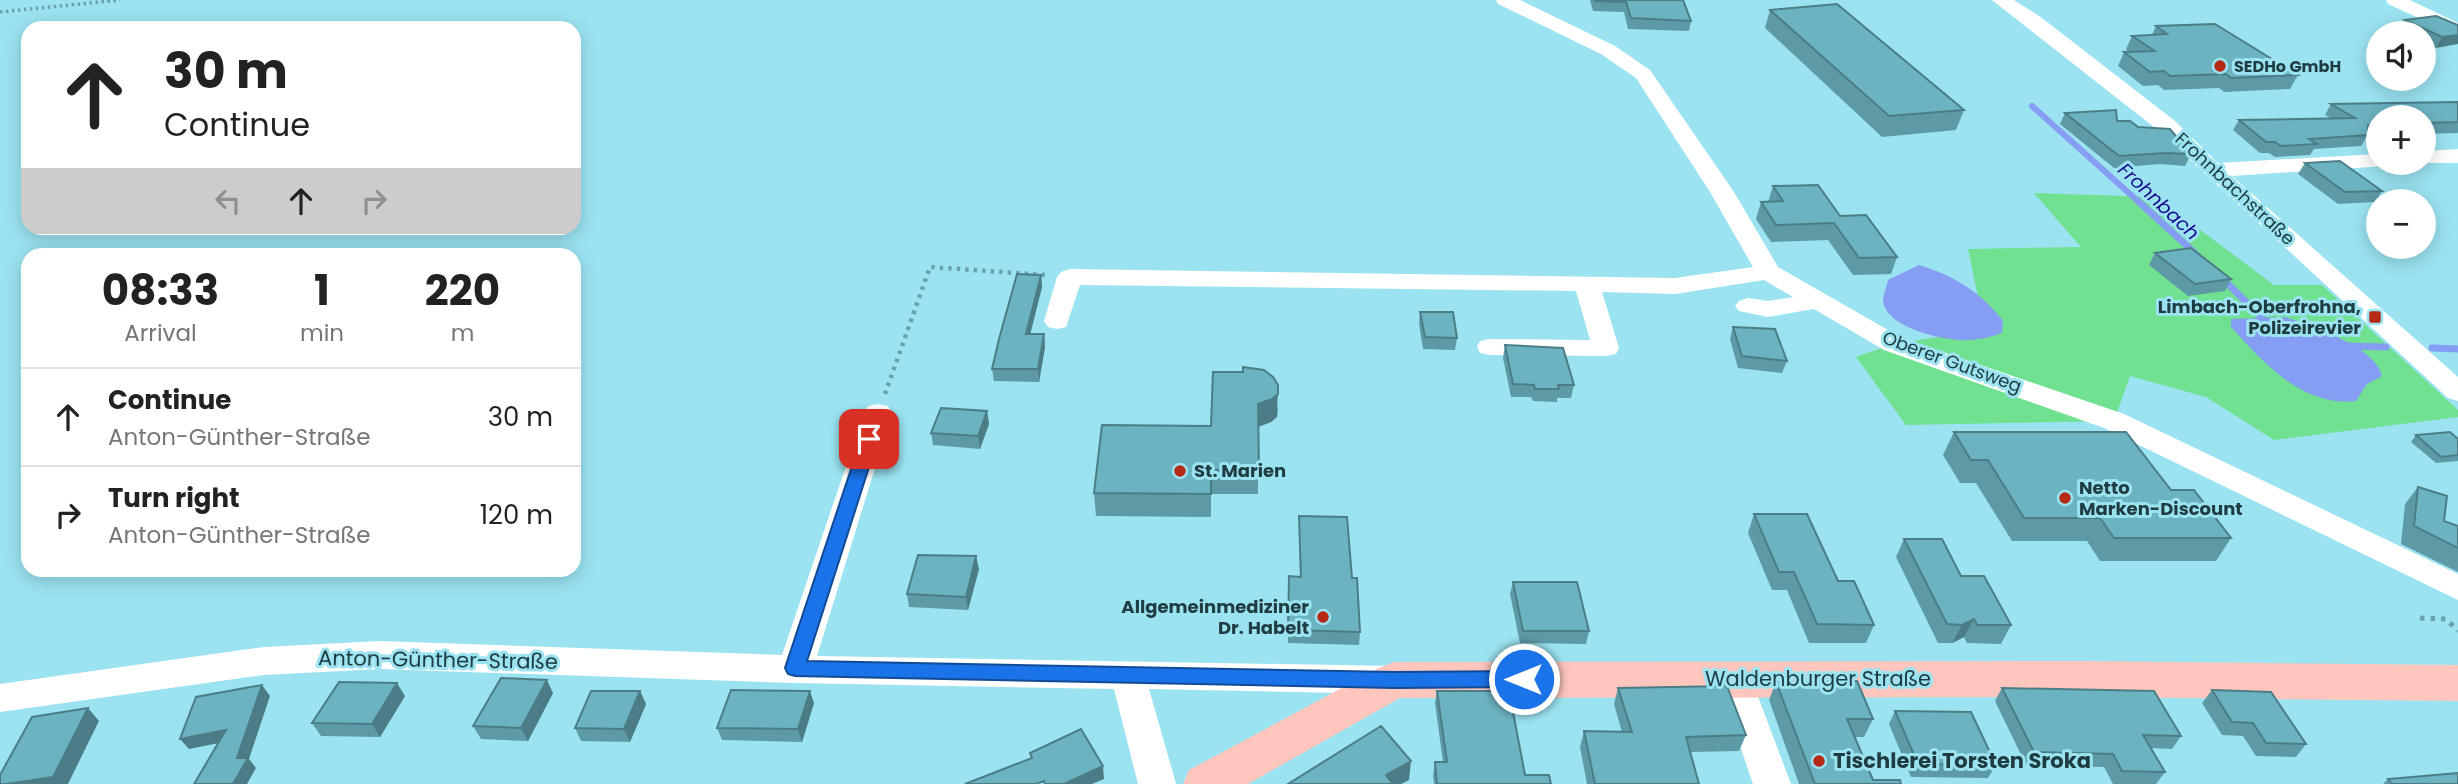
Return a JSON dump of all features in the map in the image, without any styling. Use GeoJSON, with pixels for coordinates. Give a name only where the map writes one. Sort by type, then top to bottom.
{"type":"FeatureCollection","features":[{"type":"Feature","properties":{"kind":"main road","name":"Waldenburger Straße"},"geometry":{"type":"LineString","coordinates":[[1206,784],[1394,680],[1734,678],[2458,683]]}},
{"type":"Feature","properties":{"kind":"street"},"geometry":{"type":"LineString","coordinates":[[1057,321],[1070,277],[1675,286],[1768,272],[1723,192],[1643,74],[1608,50],[1506,0]]}},
{"type":"Feature","properties":{"kind":"street","name":"Frohnbachstraße"},"geometry":{"type":"LineString","coordinates":[[2001,0],[2035,22],[2167,126],[2212,170],[2458,392]]}},
{"type":"Feature","properties":{"kind":"street"},"geometry":{"type":"LineString","coordinates":[[2395,0],[2458,30]]}},
{"type":"Feature","properties":{"kind":"street"},"geometry":{"type":"LineString","coordinates":[[2436,157],[2458,156]]}},
{"type":"Feature","properties":{"kind":"street"},"geometry":{"type":"LineString","coordinates":[[2212,170],[2366,162]]}},
{"type":"Feature","properties":{"kind":"street","name":"Oberer Gutsweg"},"geometry":{"type":"LineString","coordinates":[[1768,272],[1893,344],[2114,421],[2458,588]]}},
{"type":"Feature","properties":{"kind":"street"},"geometry":{"type":"LineString","coordinates":[[1490,347],[1606,348],[1587,284]]}},
{"type":"Feature","properties":{"kind":"street"},"geometry":{"type":"LineString","coordinates":[[1748,306],[1768,309],[1817,301]]}},
{"type":"Feature","properties":{"kind":"street"},"geometry":{"type":"LineString","coordinates":[[795,668],[878,413]]}},
{"type":"Feature","properties":{"kind":"street","name":"Anton-Günther-Straße"},"geometry":{"type":"LineString","coordinates":[[0,698],[264,661],[380,655],[795,668],[1394,680]]}},
{"type":"Feature","properties":{"kind":"street"},"geometry":{"type":"LineString","coordinates":[[1128,675],[1157,784]]}},
{"type":"Feature","properties":{"kind":"street"},"geometry":{"type":"LineString","coordinates":[[1734,678],[1772,784]]}},
{"type":"Feature","properties":{"kind":"path"},"geometry":{"type":"LineString","coordinates":[[0,12],[120,0]]}},
{"type":"Feature","properties":{"kind":"path"},"geometry":{"type":"LineString","coordinates":[[878,413],[930,267],[1070,277]]}},
{"type":"Feature","properties":{"kind":"path"},"geometry":{"type":"LineString","coordinates":[[2420,618],[2446,619],[2458,631]]}},
{"type":"Feature","properties":{"kind":"green space"},"geometry":{"type":"Polygon","coordinates":[[[2034,193],[2156,197],[2274,285],[2322,285],[2458,410],[2458,417],[2274,440],[2206,397],[2130,376],[2114,421],[1906,425],[1856,357],[1893,344],[1985,330],[1968,249],[2081,247],[2034,193]]]}},
{"type":"Feature","properties":{"kind":"water"},"geometry":{"type":"Polygon","coordinates":[[[1919,265],[1955,280],[1986,302],[2003,321],[2002,333],[1975,340],[1949,339],[1914,330],[1893,318],[1883,301],[1888,280],[1919,265]]]}},
{"type":"Feature","properties":{"kind":"water"},"geometry":{"type":"Polygon","coordinates":[[[2285,317],[2355,347],[2368,355],[2382,376],[2367,384],[2356,401],[2318,397],[2301,390],[2271,368],[2231,327],[2231,319],[2285,317]]]}},
{"type":"Feature","properties":{"kind":"building"},"geometry":{"type":"Polygon","coordinates":[[[1595,0],[1683,0],[1691,21],[1631,18],[1626,2],[1595,0]]]}},
{"type":"Feature","properties":{"kind":"building"},"geometry":{"type":"Polygon","coordinates":[[[1837,4],[1964,110],[1889,116],[1770,10],[1837,4]]]}},
{"type":"Feature","properties":{"kind":"building"},"geometry":{"type":"Polygon","coordinates":[[[2436,16],[2458,25],[2458,35],[2442,37],[2436,34],[2436,21],[2405,20],[2436,16]]]}},
{"type":"Feature","properties":{"kind":"building"},"geometry":{"type":"Polygon","coordinates":[[[2215,24],[2298,75],[2231,78],[2226,74],[2170,76],[2164,71],[2150,72],[2124,52],[2155,51],[2132,36],[2167,34],[2156,26],[2215,24]]]}},
{"type":"Feature","properties":{"kind":"building"},"geometry":{"type":"Polygon","coordinates":[[[2458,102],[2458,122],[2436,123],[2436,105],[2366,105],[2366,135],[2309,139],[2317,144],[2281,146],[2275,142],[2266,142],[2239,120],[2355,118],[2331,104],[2458,102]]]}},
{"type":"Feature","properties":{"kind":"building"},"geometry":{"type":"Polygon","coordinates":[[[2116,110],[2117,121],[2130,121],[2138,127],[2170,129],[2191,154],[2119,156],[2065,113],[2116,110]]]}},
{"type":"Feature","properties":{"kind":"building"},"geometry":{"type":"Polygon","coordinates":[[[2340,161],[2379,189],[2345,192],[2305,163],[2340,161]]]}},
{"type":"Feature","properties":{"kind":"building"},"geometry":{"type":"Polygon","coordinates":[[[1818,185],[1840,216],[1866,215],[1897,257],[1859,258],[1834,223],[1776,225],[1761,202],[1783,201],[1773,186],[1818,185]]]}},
{"type":"Feature","properties":{"kind":"building"},"geometry":{"type":"Polygon","coordinates":[[[2191,248],[2231,279],[2195,284],[2155,253],[2191,248]]]}},
{"type":"Feature","properties":{"kind":"building"},"geometry":{"type":"Polygon","coordinates":[[[1017,274],[1041,275],[1026,334],[1044,334],[1038,369],[992,369],[999,339],[1017,274]]]}},
{"type":"Feature","properties":{"kind":"building"},"geometry":{"type":"Polygon","coordinates":[[[1420,312],[1453,312],[1457,338],[1425,337],[1420,312]]]}},
{"type":"Feature","properties":{"kind":"building"},"geometry":{"type":"Polygon","coordinates":[[[1733,327],[1775,329],[1787,361],[1742,356],[1733,327]]]}},
{"type":"Feature","properties":{"kind":"building"},"geometry":{"type":"Polygon","coordinates":[[[1505,345],[1563,348],[1574,385],[1558,385],[1559,389],[1535,389],[1534,385],[1513,384],[1505,345]]]}},
{"type":"Feature","properties":{"kind":"building","name":"St. Marien"},"geometry":{"type":"Polygon","coordinates":[[[1243,367],[1264,370],[1278,385],[1278,394],[1258,404],[1259,471],[1211,470],[1211,494],[1094,493],[1102,425],[1211,426],[1213,372],[1243,372],[1243,367]]]}},
{"type":"Feature","properties":{"kind":"building"},"geometry":{"type":"Polygon","coordinates":[[[941,408],[987,411],[978,436],[931,433],[941,408]]]}},
{"type":"Feature","properties":{"kind":"building"},"geometry":{"type":"Polygon","coordinates":[[[1954,432],[2126,432],[2171,490],[2194,490],[2231,538],[2114,538],[2100,518],[2024,518],[1988,460],[1971,460],[1954,432]]]}},
{"type":"Feature","properties":{"kind":"building"},"geometry":{"type":"Polygon","coordinates":[[[2450,432],[2458,439],[2458,455],[2441,457],[2416,435],[2450,432]]]}},
{"type":"Feature","properties":{"kind":"building"},"geometry":{"type":"Polygon","coordinates":[[[2418,487],[2447,496],[2444,521],[2458,526],[2458,548],[2414,526],[2418,487]]]}},
{"type":"Feature","properties":{"kind":"building"},"geometry":{"type":"Polygon","coordinates":[[[1754,514],[1807,514],[1838,581],[1854,581],[1874,625],[1817,624],[1794,572],[1779,572],[1754,514]]]}},
{"type":"Feature","properties":{"kind":"building"},"geometry":{"type":"Polygon","coordinates":[[[1299,516],[1347,517],[1352,578],[1357,578],[1360,632],[1288,630],[1289,576],[1301,577],[1299,516]]]}},
{"type":"Feature","properties":{"kind":"building"},"geometry":{"type":"Polygon","coordinates":[[[1904,539],[1942,539],[1961,576],[1984,576],[2011,625],[1977,625],[1974,619],[1962,625],[1947,624],[1904,539]]]}},
{"type":"Feature","properties":{"kind":"building"},"geometry":{"type":"Polygon","coordinates":[[[918,555],[976,556],[966,597],[907,594],[918,555]]]}},
{"type":"Feature","properties":{"kind":"building"},"geometry":{"type":"Polygon","coordinates":[[[1513,582],[1577,582],[1589,631],[1523,631],[1513,582]]]}},
{"type":"Feature","properties":{"kind":"building"},"geometry":{"type":"Polygon","coordinates":[[[501,678],[547,680],[521,728],[473,726],[501,678]]]}},
{"type":"Feature","properties":{"kind":"building","name":"Tischlerei Torsten Sroka"},"geometry":{"type":"Polygon","coordinates":[[[1857,681],[1873,719],[1847,719],[1873,780],[1900,780],[1901,784],[1815,784],[1776,682],[1857,681]]]}},
{"type":"Feature","properties":{"kind":"building"},"geometry":{"type":"Polygon","coordinates":[[[339,682],[397,683],[372,724],[312,723],[339,682]]]}},
{"type":"Feature","properties":{"kind":"building"},"geometry":{"type":"Polygon","coordinates":[[[262,685],[237,758],[248,758],[233,784],[194,784],[226,730],[180,739],[196,697],[262,685]]]}},
{"type":"Feature","properties":{"kind":"building"},"geometry":{"type":"Polygon","coordinates":[[[1727,686],[1746,735],[1686,737],[1699,784],[1595,784],[1584,731],[1632,732],[1618,688],[1727,686]]]}},
{"type":"Feature","properties":{"kind":"building"},"geometry":{"type":"Polygon","coordinates":[[[2002,688],[2154,691],[2181,736],[2143,735],[2165,772],[2122,771],[2113,754],[2034,752],[2002,688]]]}},
{"type":"Feature","properties":{"kind":"building"},"geometry":{"type":"Polygon","coordinates":[[[731,690],[810,691],[798,729],[717,728],[731,690]]]}},
{"type":"Feature","properties":{"kind":"building"},"geometry":{"type":"Polygon","coordinates":[[[2212,690],[2271,692],[2306,744],[2266,743],[2253,723],[2232,722],[2212,690]]]}},
{"type":"Feature","properties":{"kind":"building"},"geometry":{"type":"Polygon","coordinates":[[[591,691],[640,691],[624,729],[575,728],[591,691]]]}},
{"type":"Feature","properties":{"kind":"building"},"geometry":{"type":"Polygon","coordinates":[[[1437,691],[1509,691],[1525,775],[1549,775],[1551,784],[1437,784],[1435,762],[1447,762],[1437,691]]]}},
{"type":"Feature","properties":{"kind":"building"},"geometry":{"type":"Polygon","coordinates":[[[88,708],[53,777],[0,784],[0,775],[32,717],[88,708]]]}},
{"type":"Feature","properties":{"kind":"building"},"geometry":{"type":"Polygon","coordinates":[[[1895,711],[1971,712],[1996,765],[1918,764],[1895,711]]]}},
{"type":"Feature","properties":{"kind":"building"},"geometry":{"type":"Polygon","coordinates":[[[1381,726],[1411,761],[1386,775],[1393,784],[1288,784],[1381,726]]]}},
{"type":"Feature","properties":{"kind":"building"},"geometry":{"type":"Polygon","coordinates":[[[1081,729],[1103,766],[1064,784],[1045,784],[1044,781],[1036,784],[965,784],[1032,758],[1030,753],[1081,729]]]}},
{"type":"Feature","properties":{"kind":"building"},"geometry":{"type":"Polygon","coordinates":[[[2458,773],[2458,784],[2392,784],[2388,779],[2458,773]]]}},
{"type":"Feature","properties":{"kind":"waterway","name":"Frohnbach"},"geometry":{"type":"LineString","coordinates":[[2032,106],[2140,203]]}},
{"type":"Feature","properties":{"kind":"waterway","name":"Frohnbach"},"geometry":{"type":"LineString","coordinates":[[2138,201],[2196,254]]}},
{"type":"Feature","properties":{"kind":"waterway","name":"Frohnbach"},"geometry":{"type":"LineString","coordinates":[[2221,277],[2264,320],[2273,324]]}},
{"type":"Feature","properties":{"kind":"waterway","name":"Frohnbach"},"geometry":{"type":"LineString","coordinates":[[2345,346],[2386,347]]}},
{"type":"Feature","properties":{"kind":"waterway","name":"Frohnbach"},"geometry":{"type":"LineString","coordinates":[[2432,348],[2458,349]]}},
{"type":"Feature","properties":{"kind":"place","name":"SEDHo GmbH"},"geometry":{"type":"Point","coordinates":[2220,66]}},
{"type":"Feature","properties":{"kind":"place","name":"Limbach-Oberfrohna, Polizeirevier"},"geometry":{"type":"Point","coordinates":[2375,317]}},
{"type":"Feature","properties":{"kind":"place","name":"St. Marien"},"geometry":{"type":"Point","coordinates":[1180,471]}},
{"type":"Feature","properties":{"kind":"place","name":"Netto Marken-Discount"},"geometry":{"type":"Point","coordinates":[2065,498]}},
{"type":"Feature","properties":{"kind":"place","name":"Allgemeinmediziner Dr. Habelt"},"geometry":{"type":"Point","coordinates":[1323,617]}},
{"type":"Feature","properties":{"kind":"place","name":"Tischlerei Torsten Sroka"},"geometry":{"type":"Point","coordinates":[1819,761]}},
{"type":"Feature","properties":{"kind":"route"},"geometry":{"type":"LineString","coordinates":[[869,439],[795,668],[1394,680],[1524,679]]}}]}
